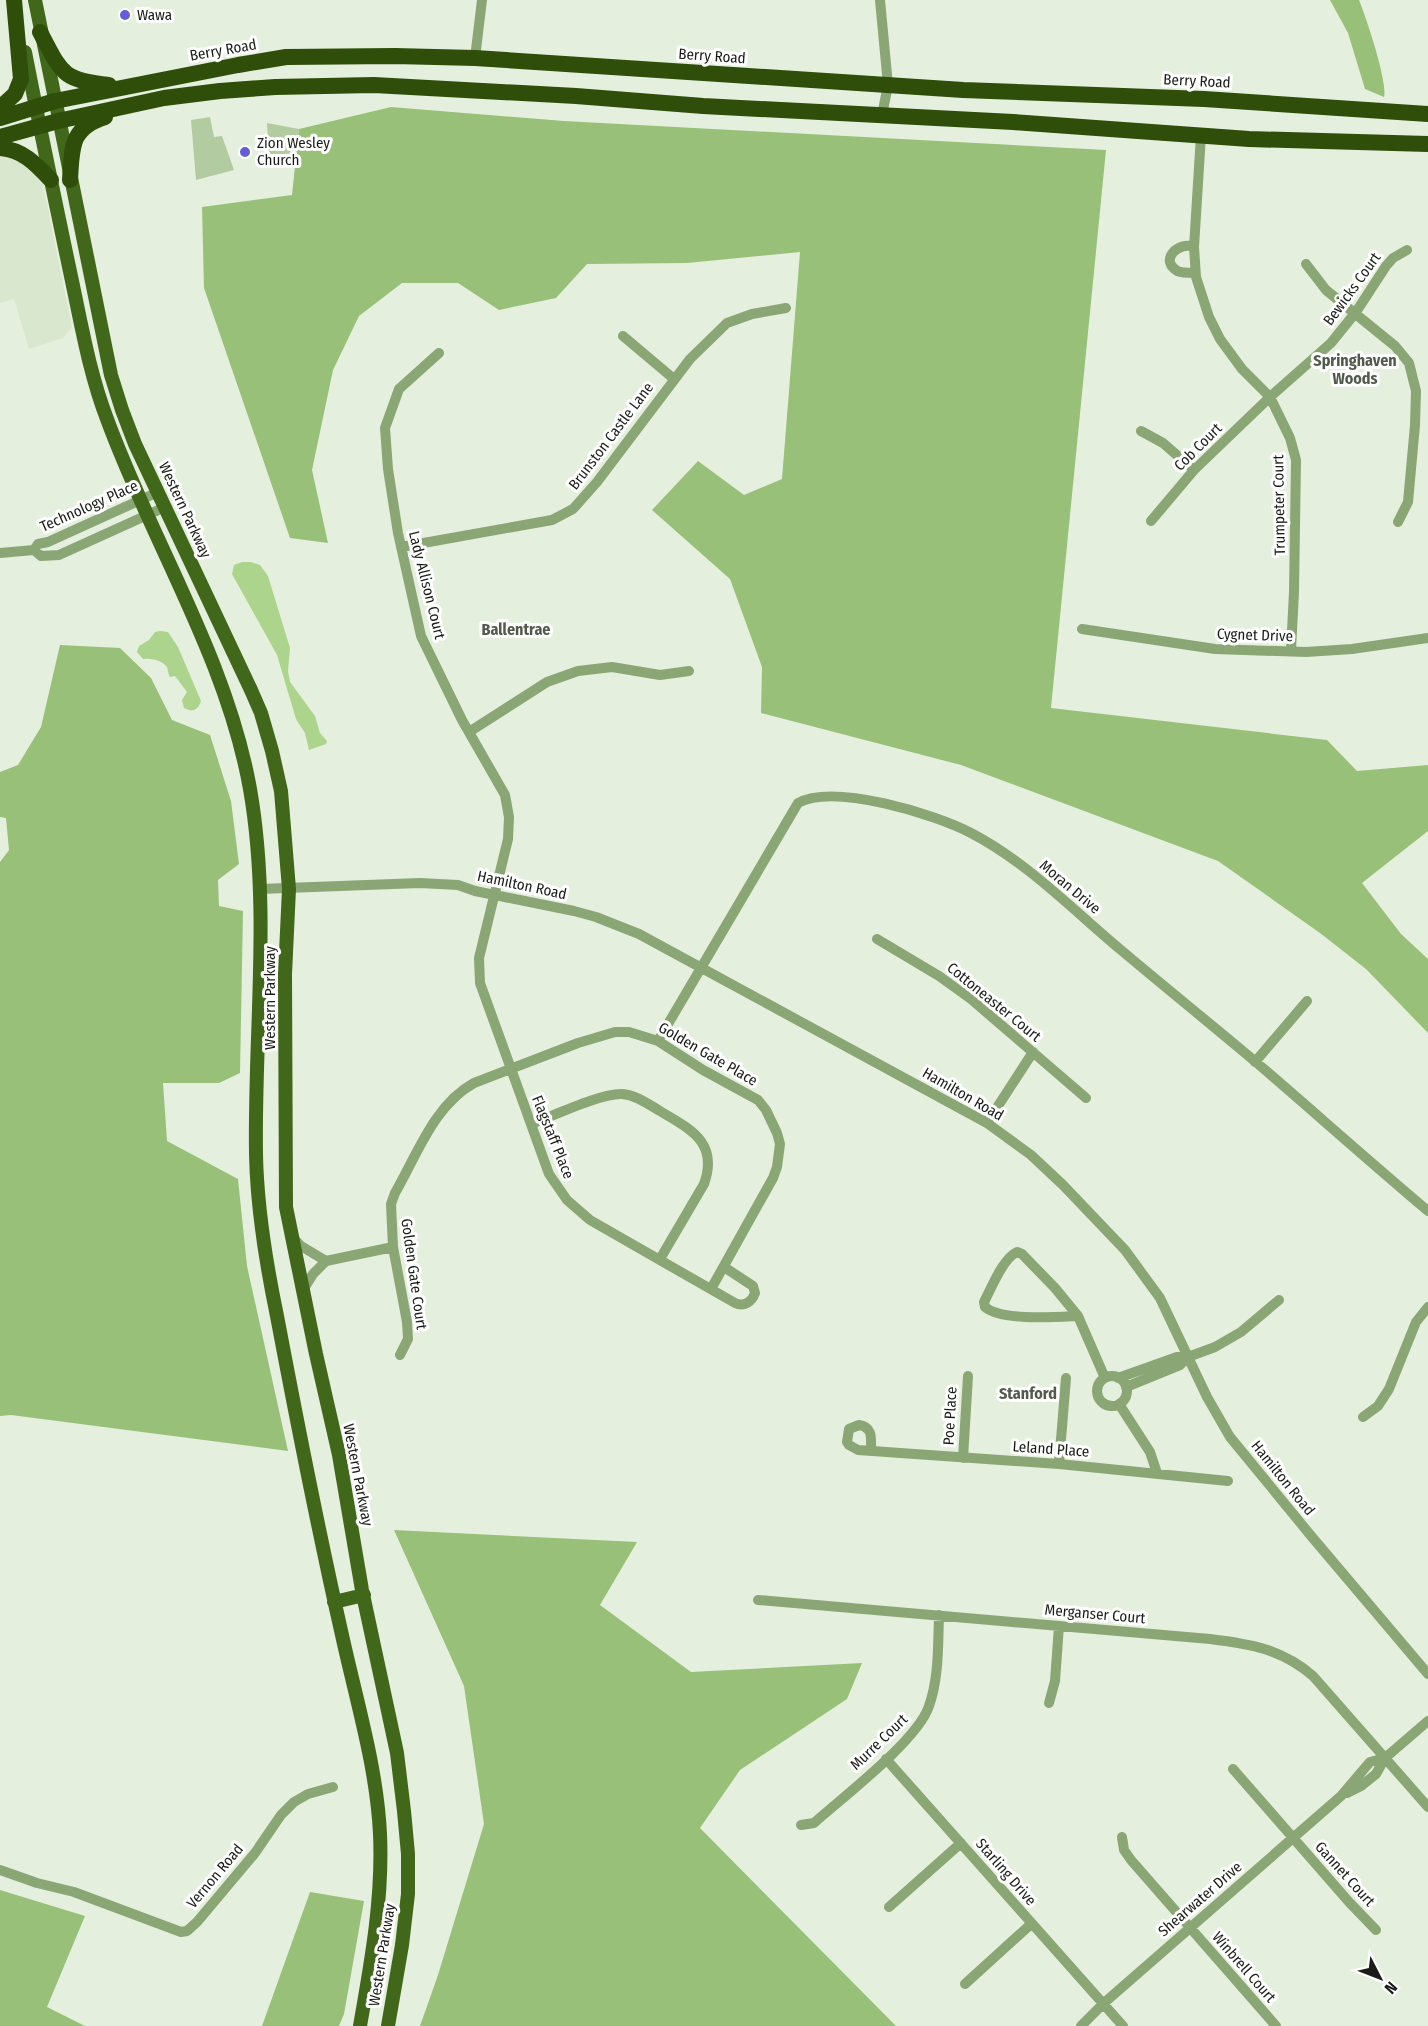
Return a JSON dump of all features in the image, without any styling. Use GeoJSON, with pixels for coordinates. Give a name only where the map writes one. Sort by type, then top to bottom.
{"type":"FeatureCollection","features":[{"type":"Feature","properties":{"kind":"highway"},"geometry":{"type":"LineString","coordinates":[[0,108],[15,94],[21,79],[14,0]]}},
{"type":"Feature","properties":{"kind":"highway"},"geometry":{"type":"LineString","coordinates":[[40,32],[53,57],[71,78],[80,82],[125,87]]}},
{"type":"Feature","properties":{"kind":"highway","name":"Berry Road"},"geometry":{"type":"LineString","coordinates":[[0,118],[36,105],[286,57],[395,56],[475,58],[963,90],[1204,99],[1428,114]]}},
{"type":"Feature","properties":{"kind":"highway"},"geometry":{"type":"LineString","coordinates":[[0,137],[142,102],[220,91],[374,85],[1249,139],[1428,144]]}},
{"type":"Feature","properties":{"kind":"highway"},"geometry":{"type":"LineString","coordinates":[[70,180],[72,150],[83,129],[90,122],[142,102]]}},
{"type":"Feature","properties":{"kind":"highway"},"geometry":{"type":"LineString","coordinates":[[0,148],[12,150],[30,158],[51,180]]}},
{"type":"Feature","properties":{"kind":"main road","name":"Western Parkway"},"geometry":{"type":"LineString","coordinates":[[14,0],[93,379],[116,442],[197,629],[235,724],[250,789],[258,841],[260,889],[260,1013],[256,1154],[260,1213],[276,1310],[334,1602],[372,1769],[380,1833],[379,1906],[360,2026]]}},
{"type":"Feature","properties":{"kind":"main road","name":"Western Parkway"},"geometry":{"type":"LineString","coordinates":[[35,0],[111,375],[135,444],[261,713],[281,791],[290,889],[285,974],[286,1207],[339,1455],[364,1596],[397,1753],[408,1854],[408,1894],[402,1945],[387,2026]]}},
{"type":"Feature","properties":{"kind":"main road"},"geometry":{"type":"LineString","coordinates":[[334,1602],[364,1596]]}},
{"type":"Feature","properties":{"kind":"street"},"geometry":{"type":"LineString","coordinates":[[475,58],[482,0]]}},
{"type":"Feature","properties":{"kind":"street"},"geometry":{"type":"LineString","coordinates":[[880,0],[888,85],[882,115]]}},
{"type":"Feature","properties":{"kind":"street","name":"Trumpeter Court"},"geometry":{"type":"LineString","coordinates":[[1201,135],[1194,246],[1195,273],[1209,317],[1220,339],[1242,369],[1270,398],[1290,438],[1296,460],[1291,650]]}},
{"type":"Feature","properties":{"kind":"street"},"geometry":{"type":"LineString","coordinates":[[1194,246],[1187,244],[1178,247],[1170,261],[1173,269],[1177,271],[1195,273]]}},
{"type":"Feature","properties":{"kind":"street","name":"Bewicks Court"},"geometry":{"type":"LineString","coordinates":[[1270,398],[1331,343],[1356,312],[1386,266],[1393,258],[1407,250]]}},
{"type":"Feature","properties":{"kind":"street"},"geometry":{"type":"LineString","coordinates":[[1306,264],[1326,290],[1356,312],[1395,346],[1409,363],[1416,391],[1415,424],[1408,502],[1398,522]]}},
{"type":"Feature","properties":{"kind":"street","name":"Brunston Castle Lane"},"geometry":{"type":"LineString","coordinates":[[401,547],[552,520],[573,509],[597,482],[690,359],[727,323],[752,314],[786,308]]}},
{"type":"Feature","properties":{"kind":"street"},"geometry":{"type":"LineString","coordinates":[[623,336],[674,379]]}},
{"type":"Feature","properties":{"kind":"street","name":"Lady Allison Court"},"geometry":{"type":"LineString","coordinates":[[439,353],[399,388],[385,429],[388,469],[401,547],[421,636],[469,732],[505,795],[509,817],[508,839],[495,895]]}},
{"type":"Feature","properties":{"kind":"street","name":"Cob Court"},"geometry":{"type":"LineString","coordinates":[[1152,521],[1194,470],[1270,398]]}},
{"type":"Feature","properties":{"kind":"street"},"geometry":{"type":"LineString","coordinates":[[1141,431],[1163,443],[1194,470]]}},
{"type":"Feature","properties":{"kind":"street","name":"Technology Place"},"geometry":{"type":"LineString","coordinates":[[34,550],[38,544],[48,542],[158,492]]}},
{"type":"Feature","properties":{"kind":"street","name":"Technology Place"},"geometry":{"type":"LineString","coordinates":[[0,553],[34,550],[41,556],[59,555],[165,507]]}},
{"type":"Feature","properties":{"kind":"street","name":"Cygnet Drive"},"geometry":{"type":"LineString","coordinates":[[1083,629],[1215,649],[1306,652],[1334,651],[1428,638]]}},
{"type":"Feature","properties":{"kind":"street"},"geometry":{"type":"LineString","coordinates":[[469,732],[546,682],[578,671],[612,667],[660,675],[689,671]]}},
{"type":"Feature","properties":{"kind":"street","name":"Moran Drive"},"geometry":{"type":"LineString","coordinates":[[658,1041],[798,803],[807,798],[819,796],[868,800],[921,812],[972,834],[998,849],[1255,1062],[1428,1211]]}},
{"type":"Feature","properties":{"kind":"street","name":"Hamilton Road"},"geometry":{"type":"LineString","coordinates":[[260,889],[420,883],[458,885],[596,917],[639,934],[987,1123],[1031,1155],[1125,1250],[1160,1299],[1218,1416],[1234,1442],[1428,1674]]}},
{"type":"Feature","properties":{"kind":"street","name":"Flagstaff Place"},"geometry":{"type":"LineString","coordinates":[[495,895],[479,958],[479,974],[510,1068],[555,1185],[569,1203],[590,1220],[740,1305],[749,1302],[753,1298],[755,1289],[750,1282],[724,1267]]}},
{"type":"Feature","properties":{"kind":"street","name":"Cottoneaster Court"},"geometry":{"type":"LineString","coordinates":[[877,939],[939,976],[968,997],[1086,1098]]}},
{"type":"Feature","properties":{"kind":"street"},"geometry":{"type":"LineString","coordinates":[[1255,1062],[1307,1001]]}},
{"type":"Feature","properties":{"kind":"street","name":"Golden Gate Place"},"geometry":{"type":"LineString","coordinates":[[510,1068],[578,1042],[615,1032],[632,1033],[658,1041],[758,1100],[766,1110],[777,1133],[780,1144],[779,1156],[773,1178],[711,1289]]}},
{"type":"Feature","properties":{"kind":"street"},"geometry":{"type":"LineString","coordinates":[[987,1123],[1033,1052]]}},
{"type":"Feature","properties":{"kind":"street","name":"Golden Gate Court"},"geometry":{"type":"LineString","coordinates":[[400,1355],[408,1339],[393,1247],[391,1204],[395,1193],[446,1105],[459,1091],[510,1068]]}},
{"type":"Feature","properties":{"kind":"street"},"geometry":{"type":"LineString","coordinates":[[531,1124],[610,1095],[625,1094],[637,1097],[697,1135],[704,1144],[708,1161],[707,1174],[704,1184],[660,1259]]}},
{"type":"Feature","properties":{"kind":"street"},"geometry":{"type":"LineString","coordinates":[[292,1237],[301,1246],[327,1261]]}},
{"type":"Feature","properties":{"kind":"street"},"geometry":{"type":"LineString","coordinates":[[303,1290],[313,1274],[327,1261],[393,1247]]}},
{"type":"Feature","properties":{"kind":"street"},"geometry":{"type":"LineString","coordinates":[[1078,1316],[1045,1318],[1000,1315],[985,1307],[984,1302],[1011,1254],[1017,1252],[1023,1254],[1053,1285],[1078,1316],[1105,1378]]}},
{"type":"Feature","properties":{"kind":"street"},"geometry":{"type":"LineString","coordinates":[[1126,1387],[1180,1365],[1188,1357],[1228,1340],[1249,1326],[1279,1300]]}},
{"type":"Feature","properties":{"kind":"street"},"geometry":{"type":"LineString","coordinates":[[1363,1418],[1378,1406],[1389,1389],[1416,1322],[1428,1307]]}},
{"type":"Feature","properties":{"kind":"street"},"geometry":{"type":"LineString","coordinates":[[1118,1377],[1126,1387],[1126,1396],[1119,1404],[1109,1406],[1100,1401],[1098,1396],[1098,1386],[1105,1378],[1118,1377],[1177,1357],[1188,1357]]}},
{"type":"Feature","properties":{"kind":"street","name":"Poe Place"},"geometry":{"type":"LineString","coordinates":[[963,1458],[968,1376]]}},
{"type":"Feature","properties":{"kind":"street"},"geometry":{"type":"LineString","coordinates":[[1059,1464],[1066,1378]]}},
{"type":"Feature","properties":{"kind":"street"},"geometry":{"type":"LineString","coordinates":[[1119,1404],[1150,1452],[1157,1473]]}},
{"type":"Feature","properties":{"kind":"street","name":"Leland Place"},"geometry":{"type":"LineString","coordinates":[[872,1450],[1228,1480]]}},
{"type":"Feature","properties":{"kind":"street","name":"Merganser Court"},"geometry":{"type":"LineString","coordinates":[[758,1600],[1242,1642],[1272,1650],[1297,1662],[1314,1676],[1428,1807]]}},
{"type":"Feature","properties":{"kind":"street","name":"Murre Court"},"geometry":{"type":"LineString","coordinates":[[801,1825],[814,1822],[886,1759],[917,1728],[929,1708],[934,1687],[939,1615]]}},
{"type":"Feature","properties":{"kind":"street"},"geometry":{"type":"LineString","coordinates":[[1049,1703],[1055,1681],[1059,1626]]}},
{"type":"Feature","properties":{"kind":"street","name":"Shearwater Drive"},"geometry":{"type":"LineString","coordinates":[[1081,2026],[1104,2003],[1341,1796],[1361,1786],[1376,1774],[1385,1758],[1428,1721]]}},
{"type":"Feature","properties":{"kind":"street","name":"Starling Drive"},"geometry":{"type":"LineString","coordinates":[[886,1759],[1124,2026]]}},
{"type":"Feature","properties":{"kind":"street","name":"Gannet Court"},"geometry":{"type":"LineString","coordinates":[[1233,1769],[1376,1930]]}},
{"type":"Feature","properties":{"kind":"street","name":"Vernon Road"},"geometry":{"type":"LineString","coordinates":[[0,1870],[93,1899],[181,1932],[197,1922],[255,1853],[288,1809],[308,1794],[333,1786]]}},
{"type":"Feature","properties":{"kind":"street","name":"Winbrell Court"},"geometry":{"type":"LineString","coordinates":[[1122,1837],[1124,1850],[1131,1860],[1276,2026]]}},
{"type":"Feature","properties":{"kind":"street"},"geometry":{"type":"LineString","coordinates":[[889,1907],[961,1843]]}},
{"type":"Feature","properties":{"kind":"street"},"geometry":{"type":"LineString","coordinates":[[964,1984],[1031,1924]]}},
{"type":"Feature","properties":{"kind":"shaded area"},"geometry":{"type":"Polygon","coordinates":[[[1330,0],[1359,0],[1380,65],[1384,97],[1365,89],[1348,33],[1330,0]]]}},
{"type":"Feature","properties":{"kind":"shaded area"},"geometry":{"type":"Polygon","coordinates":[[[391,107],[564,121],[1106,150],[1051,708],[1327,740],[1357,771],[1428,765],[1428,831],[1362,883],[1401,934],[1428,959],[1428,1033],[1366,969],[1320,933],[1218,861],[961,765],[761,713],[762,667],[730,579],[652,510],[698,461],[744,495],[782,479],[800,252],[687,263],[587,264],[556,298],[499,310],[458,283],[402,283],[359,316],[333,370],[312,470],[328,543],[290,538],[204,288],[202,207],[292,195],[299,129],[391,107]]]}},
{"type":"Feature","properties":{"kind":"shaded area"},"geometry":{"type":"Polygon","coordinates":[[[210,117],[214,137],[222,136],[234,170],[196,180],[191,120],[210,117]]]}},
{"type":"Feature","properties":{"kind":"shaded area"},"geometry":{"type":"Polygon","coordinates":[[[267,123],[299,129],[296,152],[269,158],[267,123]]]}},
{"type":"Feature","properties":{"kind":"shaded area"},"geometry":{"type":"Polygon","coordinates":[[[0,152],[16,155],[42,179],[72,327],[63,338],[29,349],[14,299],[0,303],[0,152]]]}},
{"type":"Feature","properties":{"kind":"shaded area"},"geometry":{"type":"Polygon","coordinates":[[[242,562],[260,565],[268,576],[290,648],[288,671],[290,682],[315,716],[320,733],[327,741],[326,744],[309,750],[305,733],[296,719],[277,655],[232,574],[234,565],[242,562]]]}},
{"type":"Feature","properties":{"kind":"shaded area"},"geometry":{"type":"Polygon","coordinates":[[[155,632],[168,632],[178,647],[201,701],[195,710],[184,708],[182,700],[187,692],[175,676],[170,677],[165,665],[156,660],[143,659],[137,652],[139,646],[149,640],[155,632]]]}},
{"type":"Feature","properties":{"kind":"shaded area"},"geometry":{"type":"Polygon","coordinates":[[[60,645],[120,648],[151,678],[172,720],[210,735],[231,801],[239,864],[218,880],[219,906],[243,911],[240,1073],[219,1083],[163,1083],[167,1141],[238,1179],[247,1266],[288,1451],[11,1415],[0,1416],[0,862],[9,850],[6,818],[0,817],[0,772],[18,765],[41,727],[60,645]]]}},
{"type":"Feature","properties":{"kind":"shaded area"},"geometry":{"type":"Polygon","coordinates":[[[394,1530],[637,1542],[600,1605],[691,1672],[862,1663],[847,1699],[740,1770],[700,1828],[896,2026],[420,2026],[484,1824],[464,1686],[394,1530]]]}},
{"type":"Feature","properties":{"kind":"shaded area"},"geometry":{"type":"Polygon","coordinates":[[[0,1890],[85,1916],[47,2007],[85,2026],[0,2026],[0,1890]]]}},
{"type":"Feature","properties":{"kind":"shaded area"},"geometry":{"type":"Polygon","coordinates":[[[310,1892],[364,1901],[344,2014],[339,2026],[262,2026],[310,1892]]]}},
{"type":"Feature","properties":{"kind":"place","name":"Wawa"},"geometry":{"type":"Point","coordinates":[125,15]}},
{"type":"Feature","properties":{"kind":"place","name":"Zion Wesley Church"},"geometry":{"type":"Point","coordinates":[245,152]}},
{"type":"Feature","properties":{"kind":"district","name":"Springhaven Woods"},"geometry":{"type":"Point","coordinates":[1355,369]}},
{"type":"Feature","properties":{"kind":"district","name":"Ballentrae"},"geometry":{"type":"Point","coordinates":[516,629]}},
{"type":"Feature","properties":{"kind":"district","name":"Stanford"},"geometry":{"type":"Point","coordinates":[1028,1393]}}]}
